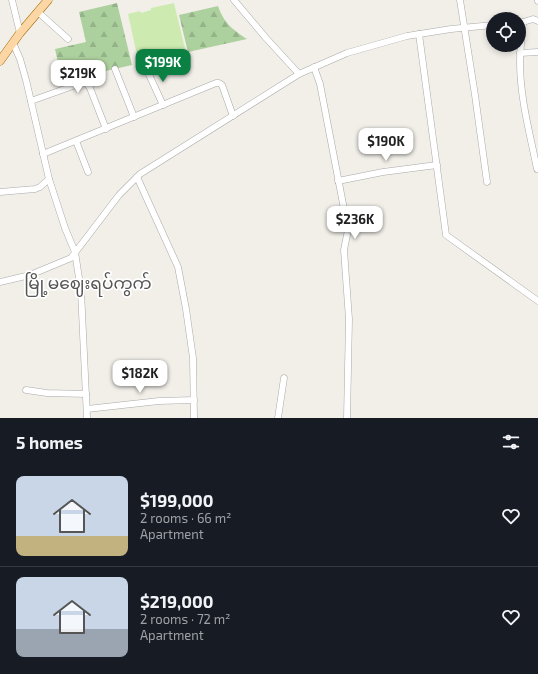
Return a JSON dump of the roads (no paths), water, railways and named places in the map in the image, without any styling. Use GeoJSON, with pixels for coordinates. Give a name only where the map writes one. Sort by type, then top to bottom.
{"type":"FeatureCollection","features":[{"type":"Feature","properties":{"kind":"main road"},"geometry":{"type":"LineString","coordinates":[[0,61],[20,33],[48,0]]}},
{"type":"Feature","properties":{"kind":"main road"},"geometry":{"type":"LineString","coordinates":[[0,52],[13,43]]}},
{"type":"Feature","properties":{"kind":"street"},"geometry":{"type":"LineString","coordinates":[[12,0],[20,33]]}},
{"type":"Feature","properties":{"kind":"street"},"geometry":{"type":"LineString","coordinates":[[234,0],[299,74]]}},
{"type":"Feature","properties":{"kind":"street"},"geometry":{"type":"LineString","coordinates":[[460,0],[463,28],[475,95],[486,182]]}},
{"type":"Feature","properties":{"kind":"street"},"geometry":{"type":"LineString","coordinates":[[38,12],[68,39]]}},
{"type":"Feature","properties":{"kind":"street"},"geometry":{"type":"LineString","coordinates":[[526,21],[536,19]]}},
{"type":"Feature","properties":{"kind":"street"},"geometry":{"type":"LineString","coordinates":[[0,282],[36,273],[71,258],[119,194],[137,177],[299,74],[348,53],[407,36],[486,26]]}},
{"type":"Feature","properties":{"kind":"street"},"geometry":{"type":"LineString","coordinates":[[419,34],[446,235],[538,301]]}},
{"type":"Feature","properties":{"kind":"street"},"geometry":{"type":"LineString","coordinates":[[13,43],[20,59],[49,179],[65,228],[75,252],[81,291],[87,410],[86,418]]}},
{"type":"Feature","properties":{"kind":"street"},"geometry":{"type":"LineString","coordinates":[[537,169],[525,107],[521,79],[520,53],[538,52]]}},
{"type":"Feature","properties":{"kind":"street"},"geometry":{"type":"LineString","coordinates":[[314,67],[320,84],[348,230],[344,250],[349,319],[347,418]]}},
{"type":"Feature","properties":{"kind":"street"},"geometry":{"type":"LineString","coordinates":[[146,68],[163,105]]}},
{"type":"Feature","properties":{"kind":"street"},"geometry":{"type":"LineString","coordinates":[[115,69],[134,118]]}},
{"type":"Feature","properties":{"kind":"street"},"geometry":{"type":"LineString","coordinates":[[31,101],[84,82],[90,88],[106,129]]}},
{"type":"Feature","properties":{"kind":"street"},"geometry":{"type":"LineString","coordinates":[[43,154],[219,83],[222,85],[233,116]]}},
{"type":"Feature","properties":{"kind":"street"},"geometry":{"type":"LineString","coordinates":[[76,141],[88,172]]}},
{"type":"Feature","properties":{"kind":"street"},"geometry":{"type":"LineString","coordinates":[[338,181],[383,172],[437,165]]}},
{"type":"Feature","properties":{"kind":"street"},"geometry":{"type":"LineString","coordinates":[[137,177],[178,267],[193,358],[194,418]]}},
{"type":"Feature","properties":{"kind":"street"},"geometry":{"type":"LineString","coordinates":[[0,192],[36,189],[49,179]]}},
{"type":"Feature","properties":{"kind":"street"},"geometry":{"type":"LineString","coordinates":[[278,418],[284,378]]}},
{"type":"Feature","properties":{"kind":"street"},"geometry":{"type":"LineString","coordinates":[[26,390],[47,393],[86,394]]}},
{"type":"Feature","properties":{"kind":"street"},"geometry":{"type":"LineString","coordinates":[[87,410],[159,401],[194,400]]}},
{"type":"Feature","properties":{"kind":"district","name":"မြို့မဈေးရပ်ကွက်"},"geometry":{"type":"Point","coordinates":[88,283]}}]}
